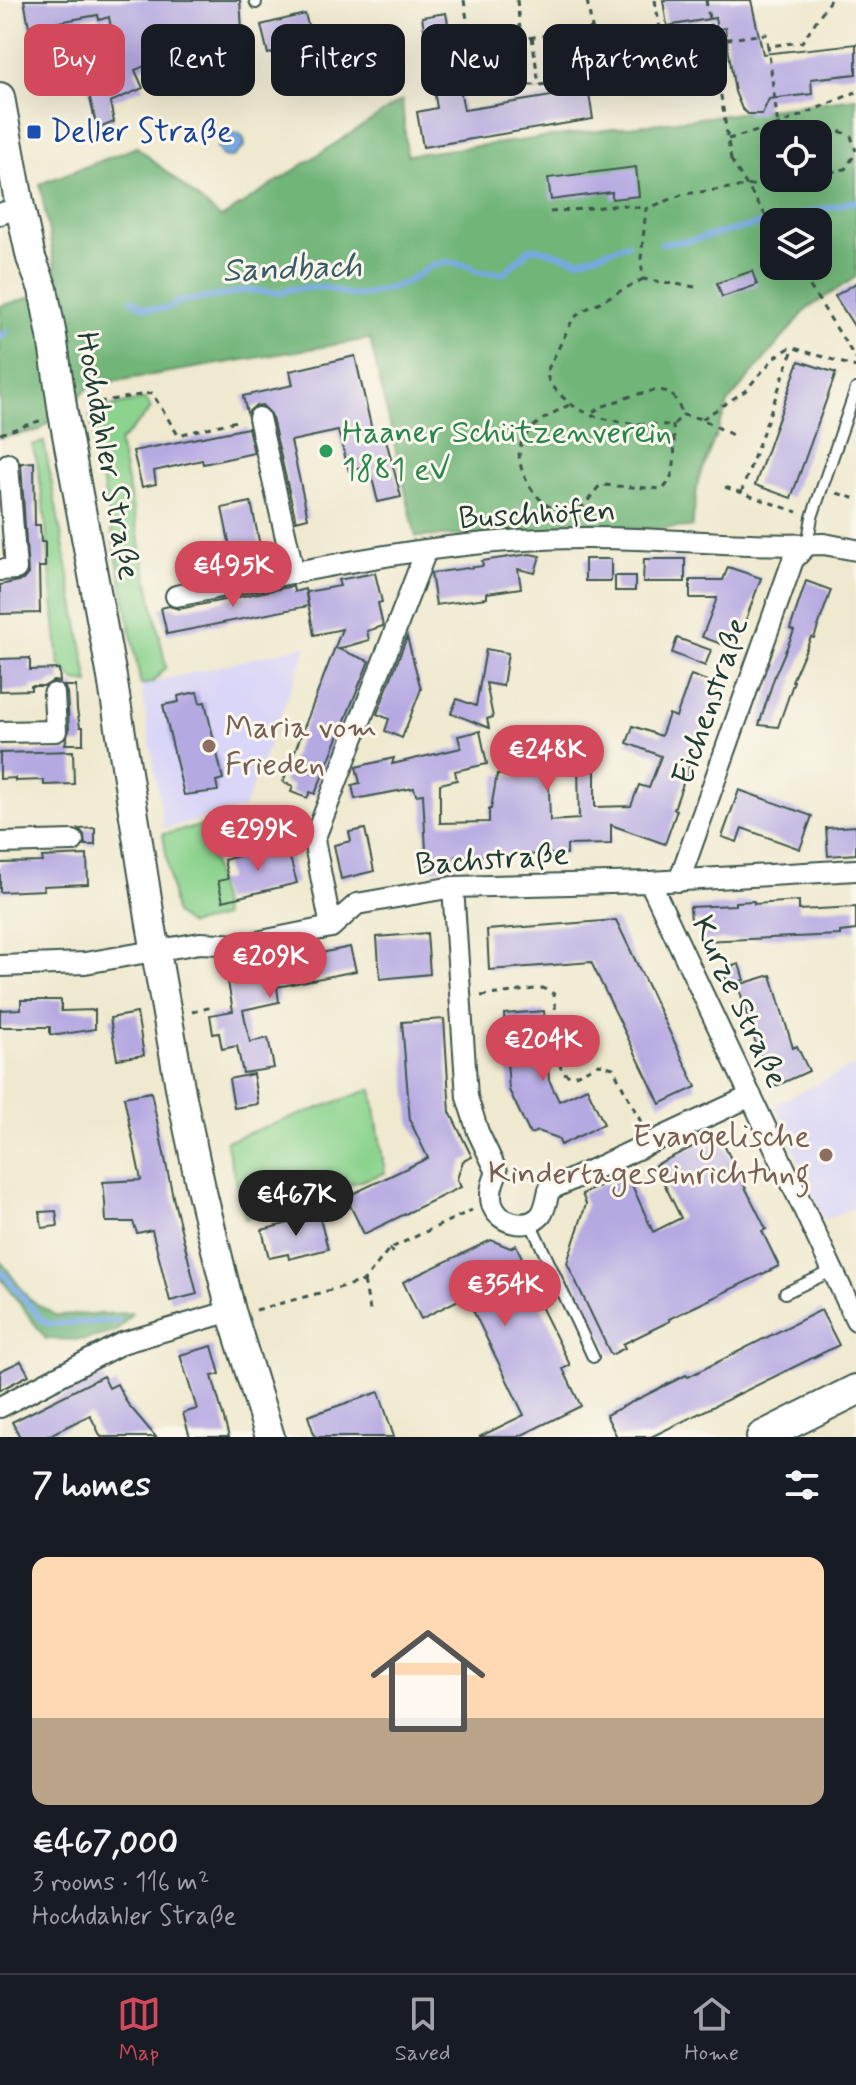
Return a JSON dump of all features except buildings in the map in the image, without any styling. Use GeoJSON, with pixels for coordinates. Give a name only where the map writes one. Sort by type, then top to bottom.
{"type":"FeatureCollection","features":[{"type":"Feature","properties":{"kind":"main road"},"geometry":{"type":"LineString","coordinates":[[762,1437],[856,1390]]}},
{"type":"Feature","properties":{"kind":"street","name":"Hochdahler Straße"},"geometry":{"type":"LineString","coordinates":[[0,97],[10,211],[43,289],[112,677],[155,951],[194,1158],[232,1314],[270,1437]]}},
{"type":"Feature","properties":{"kind":"street"},"geometry":{"type":"LineString","coordinates":[[259,418],[294,573]]}},
{"type":"Feature","properties":{"kind":"street"},"geometry":{"type":"LineString","coordinates":[[0,570],[16,569],[8,464]]}},
{"type":"Feature","properties":{"kind":"street","name":"Buschhöfen"},"geometry":{"type":"LineString","coordinates":[[331,927],[314,840],[426,551],[544,538],[824,544],[856,550]]}},
{"type":"Feature","properties":{"kind":"street","name":"Eichenstraße"},"geometry":{"type":"LineString","coordinates":[[679,881],[793,560],[807,545]]}},
{"type":"Feature","properties":{"kind":"street"},"geometry":{"type":"LineString","coordinates":[[176,596],[426,551]]}},
{"type":"Feature","properties":{"kind":"street"},"geometry":{"type":"LineString","coordinates":[[0,732],[56,731],[54,694]]}},
{"type":"Feature","properties":{"kind":"street"},"geometry":{"type":"LineString","coordinates":[[0,843],[73,841]]}},
{"type":"Feature","properties":{"kind":"street","name":"Bachstraße"},"geometry":{"type":"LineString","coordinates":[[0,966],[85,963],[200,943],[242,945],[331,927],[357,904],[453,887],[679,881],[856,870]]}},
{"type":"Feature","properties":{"kind":"street","name":"Kurze Straße"},"geometry":{"type":"LineString","coordinates":[[650,882],[856,1320]]}},
{"type":"Feature","properties":{"kind":"street"},"geometry":{"type":"LineString","coordinates":[[453,887],[467,1097],[478,1132],[497,1172],[491,1202],[502,1219],[530,1222],[540,1215],[549,1190],[751,1096]]}},
{"type":"Feature","properties":{"kind":"street"},"geometry":{"type":"LineString","coordinates":[[0,1407],[122,1343],[232,1314]]}},
{"type":"Feature","properties":{"kind":"lane"},"geometry":{"type":"LineString","coordinates":[[807,545],[812,517],[856,389]]}},
{"type":"Feature","properties":{"kind":"lane"},"geometry":{"type":"LineString","coordinates":[[530,1222],[593,1357]]}},
{"type":"Feature","properties":{"kind":"lane"},"geometry":{"type":"LineString","coordinates":[[785,1293],[832,1271]]}},
{"type":"Feature","properties":{"kind":"path"},"geometry":{"type":"LineString","coordinates":[[464,0],[478,92],[543,84]]}},
{"type":"Feature","properties":{"kind":"path"},"geometry":{"type":"LineString","coordinates":[[517,0],[521,39],[543,35]]}},
{"type":"Feature","properties":{"kind":"path"},"geometry":{"type":"LineString","coordinates":[[587,0],[591,24]]}},
{"type":"Feature","properties":{"kind":"path"},"geometry":{"type":"LineString","coordinates":[[655,0],[659,24]]}},
{"type":"Feature","properties":{"kind":"path"},"geometry":{"type":"LineString","coordinates":[[706,0],[710,24]]}},
{"type":"Feature","properties":{"kind":"path"},"geometry":{"type":"LineString","coordinates":[[768,46],[802,42],[830,0]]}},
{"type":"Feature","properties":{"kind":"path"},"geometry":{"type":"LineString","coordinates":[[727,39],[766,34],[775,120]]}},
{"type":"Feature","properties":{"kind":"path"},"geometry":{"type":"LineString","coordinates":[[532,37],[540,85]]}},
{"type":"Feature","properties":{"kind":"path"},"geometry":{"type":"LineString","coordinates":[[790,120],[856,92]]}},
{"type":"Feature","properties":{"kind":"path"},"geometry":{"type":"LineString","coordinates":[[721,96],[731,160],[761,208]]}},
{"type":"Feature","properties":{"kind":"path"},"geometry":{"type":"LineString","coordinates":[[832,129],[851,136],[856,152],[845,169],[832,172]]}},
{"type":"Feature","properties":{"kind":"path"},"geometry":{"type":"LineString","coordinates":[[728,139],[760,130]]}},
{"type":"Feature","properties":{"kind":"path"},"geometry":{"type":"LineString","coordinates":[[550,212],[623,205],[646,209],[684,194],[760,184]]}},
{"type":"Feature","properties":{"kind":"path"},"geometry":{"type":"LineString","coordinates":[[643,279],[641,259],[646,209]]}},
{"type":"Feature","properties":{"kind":"path"},"geometry":{"type":"LineString","coordinates":[[683,415],[673,425],[625,423],[592,413],[569,405],[547,379],[547,371],[573,319],[581,312],[643,279],[695,287]]}},
{"type":"Feature","properties":{"kind":"path"},"geometry":{"type":"LineString","coordinates":[[806,280],[856,359]]}},
{"type":"Feature","properties":{"kind":"path"},"geometry":{"type":"LineString","coordinates":[[741,493],[793,348]]}},
{"type":"Feature","properties":{"kind":"path"},"geometry":{"type":"LineString","coordinates":[[702,419],[745,391],[774,358],[793,348],[856,367]]}},
{"type":"Feature","properties":{"kind":"path"},"geometry":{"type":"LineString","coordinates":[[592,413],[601,407],[656,389],[667,390],[676,398],[683,415]]}},
{"type":"Feature","properties":{"kind":"path"},"geometry":{"type":"LineString","coordinates":[[0,434],[80,406],[152,393],[178,435],[259,418]]}},
{"type":"Feature","properties":{"kind":"path"},"geometry":{"type":"LineString","coordinates":[[569,405],[541,420],[522,441],[519,454],[520,467],[540,500],[559,511],[572,513],[582,508],[591,493],[601,485],[663,489],[671,481],[675,461],[673,425]]}},
{"type":"Feature","properties":{"kind":"path"},"geometry":{"type":"LineString","coordinates":[[683,415],[702,419],[736,437]]}},
{"type":"Feature","properties":{"kind":"path"},"geometry":{"type":"LineString","coordinates":[[725,487],[812,517]]}},
{"type":"Feature","properties":{"kind":"path"},"geometry":{"type":"LineString","coordinates":[[822,487],[856,499]]}},
{"type":"Feature","properties":{"kind":"path"},"geometry":{"type":"LineString","coordinates":[[461,999],[543,988],[554,994],[561,1071],[571,1077],[599,1064],[613,1068],[652,1143]]}},
{"type":"Feature","properties":{"kind":"path"},"geometry":{"type":"LineString","coordinates":[[497,1172],[516,1169],[538,1177],[549,1190]]}},
{"type":"Feature","properties":{"kind":"path"},"geometry":{"type":"LineString","coordinates":[[232,1314],[364,1281],[389,1249],[491,1202]]}},
{"type":"Feature","properties":{"kind":"path"},"geometry":{"type":"LineString","coordinates":[[389,1249],[398,1256]]}},
{"type":"Feature","properties":{"kind":"path"},"geometry":{"type":"LineString","coordinates":[[364,1281],[371,1315]]}},
{"type":"Feature","properties":{"kind":"shaded area","name":"Maria vom Frieden"},"geometry":{"type":"Polygon","coordinates":[[[308,645],[244,808],[164,829],[141,685],[308,645]]]}},
{"type":"Feature","properties":{"kind":"shaded area","name":"Evangelische Kindertageseinrichtung"},"geometry":{"type":"Polygon","coordinates":[[[856,1065],[856,1206],[824,1220],[775,1104],[856,1065]]]}},
{"type":"Feature","properties":{"kind":"green space"},"geometry":{"type":"Polygon","coordinates":[[[856,98],[856,277],[807,309],[729,401],[698,481],[692,527],[416,537],[370,339],[92,385],[40,430],[0,438],[0,306],[59,289],[40,184],[137,147],[221,218],[402,100],[407,155],[856,98]]]}},
{"type":"Feature","properties":{"kind":"green space"},"geometry":{"type":"Polygon","coordinates":[[[146,399],[151,409],[119,443],[166,667],[153,682],[141,685],[90,416],[95,410],[146,399]]]}},
{"type":"Feature","properties":{"kind":"green space"},"geometry":{"type":"Polygon","coordinates":[[[44,442],[89,683],[75,681],[59,664],[45,515],[32,445],[44,442]]]}},
{"type":"Feature","properties":{"kind":"green space"},"geometry":{"type":"Polygon","coordinates":[[[206,825],[223,917],[189,925],[175,914],[163,834],[206,825]]]}},
{"type":"Feature","properties":{"kind":"green space"},"geometry":{"type":"Polygon","coordinates":[[[372,1089],[385,1173],[245,1219],[226,1141],[372,1089]]]}},
{"type":"Feature","properties":{"kind":"green space"},"geometry":{"type":"Polygon","coordinates":[[[0,1260],[29,1299],[55,1315],[132,1313],[116,1332],[83,1340],[46,1339],[0,1277],[0,1260]]]}},
{"type":"Feature","properties":{"kind":"water"},"geometry":{"type":"Polygon","coordinates":[[[240,134],[245,146],[233,157],[223,157],[218,145],[223,136],[240,134]]]}},
{"type":"Feature","properties":{"kind":"waterway","name":"Sandbach"},"geometry":{"type":"LineString","coordinates":[[662,243],[688,241],[856,201]]}},
{"type":"Feature","properties":{"kind":"waterway","name":"Sandbach"},"geometry":{"type":"LineString","coordinates":[[132,300],[145,308],[156,309],[168,308],[181,301],[246,290],[280,293],[291,289],[324,287],[349,295],[364,295],[406,283],[432,265],[446,262],[469,266],[478,272],[504,273],[530,249],[579,260],[628,244]]}},
{"type":"Feature","properties":{"kind":"waterway","name":"Sandbach"},"geometry":{"type":"LineString","coordinates":[[0,337],[6,332]]}},
{"type":"Feature","properties":{"kind":"waterway"},"geometry":{"type":"LineString","coordinates":[[0,1270],[40,1318],[49,1324],[118,1321]]}},
{"type":"Feature","properties":{"kind":"place","name":"Deller Straße"},"geometry":{"type":"Point","coordinates":[34,132]}},
{"type":"Feature","properties":{"kind":"place","name":"Haaner Schützenverein 1881 eV"},"geometry":{"type":"Point","coordinates":[326,451]}},
{"type":"Feature","properties":{"kind":"place","name":"Maria vom Frieden"},"geometry":{"type":"Point","coordinates":[209,746]}},
{"type":"Feature","properties":{"kind":"place","name":"Evangelische Kindertageseinrichtung"},"geometry":{"type":"Point","coordinates":[826,1155]}}]}
